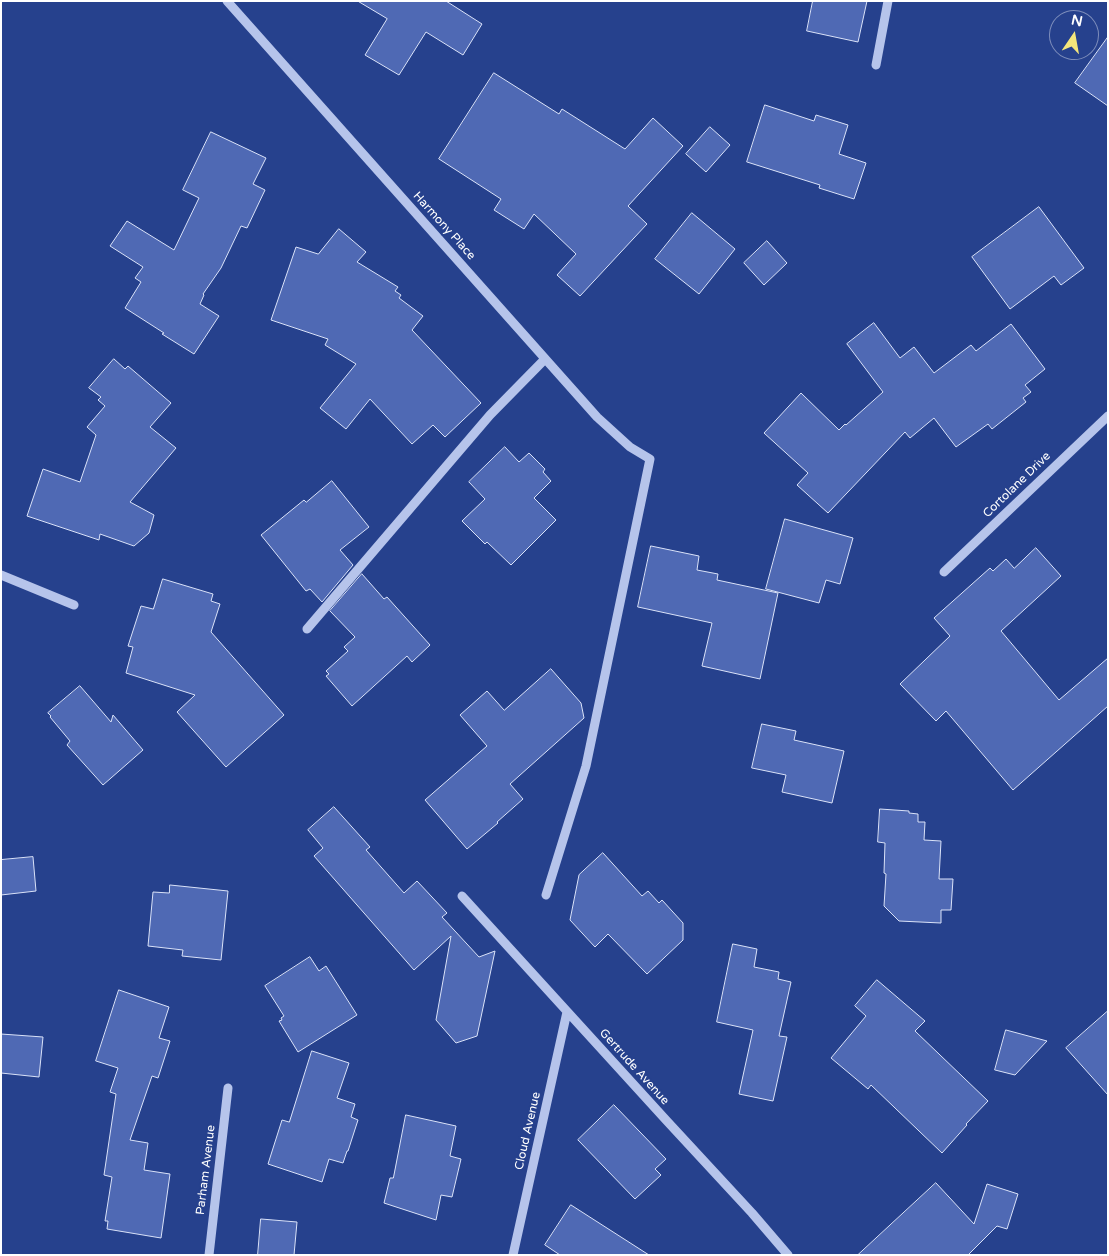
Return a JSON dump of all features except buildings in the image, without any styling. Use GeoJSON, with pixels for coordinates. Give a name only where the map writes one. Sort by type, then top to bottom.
{"type":"FeatureCollection","features":[{"type":"Feature","properties":{"kind":"street","name":"Harmony Place"},"geometry":{"type":"LineString","coordinates":[[227,1],[597,417],[630,447],[650,459],[586,766],[546,895]]}},
{"type":"Feature","properties":{"kind":"street"},"geometry":{"type":"LineString","coordinates":[[876,65],[888,1]]}},
{"type":"Feature","properties":{"kind":"street"},"geometry":{"type":"LineString","coordinates":[[307,629],[490,415],[545,359]]}},
{"type":"Feature","properties":{"kind":"street","name":"Cortolane Drive"},"geometry":{"type":"LineString","coordinates":[[944,572],[1108,416]]}},
{"type":"Feature","properties":{"kind":"street"},"geometry":{"type":"LineString","coordinates":[[1,575],[74,605]]}},
{"type":"Feature","properties":{"kind":"street","name":"Gertrude Avenue"},"geometry":{"type":"LineString","coordinates":[[462,896],[752,1213],[788,1255]]}},
{"type":"Feature","properties":{"kind":"street","name":"Cloud Avenue"},"geometry":{"type":"LineString","coordinates":[[513,1255],[567,1012]]}},
{"type":"Feature","properties":{"kind":"street","name":"Parham Avenue"},"geometry":{"type":"LineString","coordinates":[[209,1255],[228,1088]]}}]}
